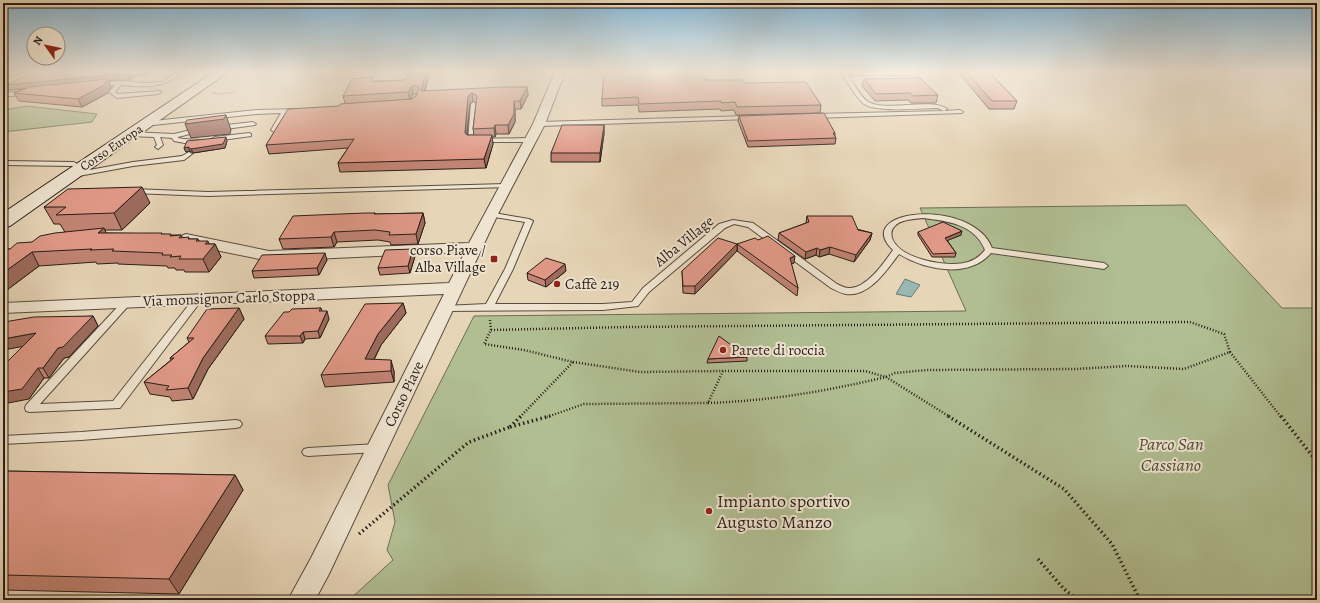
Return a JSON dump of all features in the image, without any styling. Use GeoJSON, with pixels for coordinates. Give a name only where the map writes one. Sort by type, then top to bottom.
{"type":"FeatureCollection","features":[{"type":"Feature","properties":{"kind":"main road","name":"Corso Europa"},"geometry":{"type":"LineString","coordinates":[[63,180],[174,100]]}},
{"type":"Feature","properties":{"kind":"main road","name":"Corso Europa"},"geometry":{"type":"LineString","coordinates":[[3,212],[63,180],[180,100]]}},
{"type":"Feature","properties":{"kind":"main road"},"geometry":{"type":"LineString","coordinates":[[3,222],[63,180]]}},
{"type":"Feature","properties":{"kind":"street","name":"Corso Piave"},"geometry":{"type":"LineString","coordinates":[[301,600],[320,566],[491,214],[539,124],[549,100]]}},
{"type":"Feature","properties":{"kind":"street"},"geometry":{"type":"LineString","coordinates":[[175,238],[269,256],[476,247]]}},
{"type":"Feature","properties":{"kind":"street","name":"Via monsignor Carlo Stoppa"},"geometry":{"type":"LineString","coordinates":[[3,308],[456,288]]}},
{"type":"Feature","properties":{"kind":"lane"},"geometry":{"type":"LineString","coordinates":[[864,100],[870,105],[901,107],[939,106],[946,112]]}},
{"type":"Feature","properties":{"kind":"lane"},"geometry":{"type":"LineString","coordinates":[[474,104],[470,141],[530,140]]}},
{"type":"Feature","properties":{"kind":"lane"},"geometry":{"type":"LineString","coordinates":[[144,124],[257,112],[307,110]]}},
{"type":"Feature","properties":{"kind":"lane"},"geometry":{"type":"LineString","coordinates":[[274,130],[285,112]]}},
{"type":"Feature","properties":{"kind":"lane"},"geometry":{"type":"LineString","coordinates":[[810,116],[960,112]]}},
{"type":"Feature","properties":{"kind":"lane"},"geometry":{"type":"LineString","coordinates":[[539,124],[754,118]]}},
{"type":"Feature","properties":{"kind":"lane"},"geometry":{"type":"LineString","coordinates":[[129,134],[174,136],[186,132],[253,124]]}},
{"type":"Feature","properties":{"kind":"lane"},"geometry":{"type":"LineString","coordinates":[[156,135],[160,145],[158,147]]}},
{"type":"Feature","properties":{"kind":"lane"},"geometry":{"type":"LineString","coordinates":[[174,136],[176,140],[192,143],[249,135]]}},
{"type":"Feature","properties":{"kind":"lane"},"geometry":{"type":"LineString","coordinates":[[63,180],[133,164],[184,158],[189,154]]}},
{"type":"Feature","properties":{"kind":"lane"},"geometry":{"type":"LineString","coordinates":[[133,164],[143,156]]}},
{"type":"Feature","properties":{"kind":"lane","name":"Corso Europa"},"geometry":{"type":"LineString","coordinates":[[3,163],[63,180]]}},
{"type":"Feature","properties":{"kind":"lane"},"geometry":{"type":"LineString","coordinates":[[124,191],[208,194],[506,186]]}},
{"type":"Feature","properties":{"kind":"lane"},"geometry":{"type":"LineString","coordinates":[[489,307],[509,269],[529,221],[491,214]]}},
{"type":"Feature","properties":{"kind":"lane"},"geometry":{"type":"LineString","coordinates":[[923,216],[950,219],[969,226],[980,234],[987,242],[989,250],[985,258],[976,263],[961,266],[950,266],[927,263],[911,258],[898,250],[890,242],[887,234],[890,226],[903,219],[923,216]]}},
{"type":"Feature","properties":{"kind":"lane","name":"Alba Village"},"geometry":{"type":"LineString","coordinates":[[445,309],[489,307],[603,307],[635,304],[646,290],[722,226],[733,222],[750,225],[834,286],[846,291],[860,289],[878,275],[898,250]]}},
{"type":"Feature","properties":{"kind":"lane"},"geometry":{"type":"LineString","coordinates":[[989,250],[1104,266]]}},
{"type":"Feature","properties":{"kind":"lane"},"geometry":{"type":"LineString","coordinates":[[127,302],[30,408],[116,405],[198,299]]}},
{"type":"Feature","properties":{"kind":"lane"},"geometry":{"type":"LineString","coordinates":[[3,440],[82,436],[236,424]]}},
{"type":"Feature","properties":{"kind":"lane"},"geometry":{"type":"LineString","coordinates":[[308,452],[378,448]]}},
{"type":"Feature","properties":{"kind":"path"},"geometry":{"type":"LineString","coordinates":[[1140,600],[1112,544],[1064,489],[886,377],[865,371],[799,370],[640,372],[573,362],[524,350],[484,344],[491,330],[627,327],[1190,322],[1224,334],[1230,352],[1317,462]]}},
{"type":"Feature","properties":{"kind":"path"},"geometry":{"type":"LineString","coordinates":[[356,536],[469,442],[510,427],[544,418],[584,404],[734,403],[792,397],[859,384],[895,373],[927,370],[1076,369],[1127,366],[1184,369],[1230,352]]}},
{"type":"Feature","properties":{"kind":"path"},"geometry":{"type":"LineString","coordinates":[[510,427],[573,362]]}},
{"type":"Feature","properties":{"kind":"path"},"geometry":{"type":"LineString","coordinates":[[708,403],[723,371]]}},
{"type":"Feature","properties":{"kind":"path"},"geometry":{"type":"LineString","coordinates":[[1038,559],[1063,588],[1076,600]]}},
{"type":"Feature","properties":{"kind":"green space"},"geometry":{"type":"Polygon","coordinates":[[[27,106],[97,114],[92,122],[3,132],[3,110],[27,106]]]}},
{"type":"Feature","properties":{"kind":"green space","name":"Parco San Cassiano"},"geometry":{"type":"Polygon","coordinates":[[[1186,205],[1282,308],[1317,308],[1317,600],[349,600],[393,560],[387,550],[395,522],[388,485],[474,316],[966,311],[920,208],[1186,205]]]}},
{"type":"Feature","properties":{"kind":"water"},"geometry":{"type":"Polygon","coordinates":[[[905,279],[920,285],[911,297],[896,294],[905,279]]]}},
{"type":"Feature","properties":{"kind":"building"},"geometry":{"type":"Polygon","coordinates":[[[396,100],[468,100],[465,133],[467,135],[492,135],[484,159],[338,163],[354,139],[266,145],[288,109],[339,106],[340,104],[396,100]]]}},
{"type":"Feature","properties":{"kind":"building"},"geometry":{"type":"Polygon","coordinates":[[[476,100],[520,100],[514,101],[514,114],[508,125],[495,125],[494,128],[473,129],[476,100]]]}},
{"type":"Feature","properties":{"kind":"building"},"geometry":{"type":"Polygon","coordinates":[[[638,100],[818,100],[821,105],[737,107],[735,102],[721,103],[721,101],[639,104],[638,100]]]}},
{"type":"Feature","properties":{"kind":"building"},"geometry":{"type":"Polygon","coordinates":[[[991,100],[1017,101],[992,101],[991,100]]]}},
{"type":"Feature","properties":{"kind":"building"},"geometry":{"type":"Polygon","coordinates":[[[824,113],[835,133],[833,133],[836,138],[748,141],[739,116],[824,113]]]}},
{"type":"Feature","properties":{"kind":"building"},"geometry":{"type":"Polygon","coordinates":[[[226,115],[224,119],[185,124],[187,120],[226,115]]]}},
{"type":"Feature","properties":{"kind":"building"},"geometry":{"type":"Polygon","coordinates":[[[562,125],[604,125],[600,153],[551,153],[562,125]]]}},
{"type":"Feature","properties":{"kind":"building"},"geometry":{"type":"Polygon","coordinates":[[[226,137],[223,144],[191,149],[188,147],[184,148],[187,141],[226,137]]]}},
{"type":"Feature","properties":{"kind":"building"},"geometry":{"type":"Polygon","coordinates":[[[142,187],[114,213],[56,215],[66,207],[44,207],[68,189],[142,187]]]}},
{"type":"Feature","properties":{"kind":"building"},"geometry":{"type":"Polygon","coordinates":[[[365,213],[423,213],[416,234],[389,235],[390,232],[375,230],[334,232],[331,237],[279,239],[293,216],[365,213]]]}},
{"type":"Feature","properties":{"kind":"building"},"geometry":{"type":"Polygon","coordinates":[[[807,216],[852,216],[858,230],[872,233],[856,255],[830,247],[820,250],[817,248],[806,252],[779,233],[809,222],[807,216]]]}},
{"type":"Feature","properties":{"kind":"building"},"geometry":{"type":"Polygon","coordinates":[[[943,222],[962,231],[945,238],[956,253],[933,254],[918,232],[943,222]]]}},
{"type":"Feature","properties":{"kind":"building"},"geometry":{"type":"Polygon","coordinates":[[[104,228],[98,233],[162,233],[161,234],[171,234],[170,236],[181,235],[179,238],[189,237],[188,239],[198,239],[196,241],[208,241],[205,244],[215,244],[203,259],[179,259],[181,256],[170,257],[172,255],[162,255],[163,253],[112,251],[114,249],[32,252],[3,273],[3,249],[10,249],[17,243],[32,242],[40,236],[104,228]]]}},
{"type":"Feature","properties":{"kind":"building"},"geometry":{"type":"Polygon","coordinates":[[[768,236],[795,256],[790,258],[798,288],[737,244],[755,238],[758,240],[768,236]]]}},
{"type":"Feature","properties":{"kind":"building"},"geometry":{"type":"Polygon","coordinates":[[[718,238],[737,244],[695,286],[683,286],[682,271],[718,238]]]}},
{"type":"Feature","properties":{"kind":"building"},"geometry":{"type":"Polygon","coordinates":[[[413,249],[408,266],[378,268],[385,250],[413,249]]]}},
{"type":"Feature","properties":{"kind":"building"},"geometry":{"type":"Polygon","coordinates":[[[325,253],[317,268],[252,271],[262,255],[325,253]]]}},
{"type":"Feature","properties":{"kind":"building"},"geometry":{"type":"Polygon","coordinates":[[[546,258],[565,264],[545,280],[527,273],[546,258]]]}},
{"type":"Feature","properties":{"kind":"building"},"geometry":{"type":"Polygon","coordinates":[[[403,303],[378,334],[365,359],[391,360],[391,371],[321,375],[365,304],[403,303]]]}},
{"type":"Feature","properties":{"kind":"building"},"geometry":{"type":"Polygon","coordinates":[[[239,308],[203,358],[188,388],[166,390],[169,386],[144,382],[174,358],[170,358],[194,338],[187,338],[207,309],[239,308]]]}},
{"type":"Feature","properties":{"kind":"building"},"geometry":{"type":"Polygon","coordinates":[[[321,308],[319,311],[327,311],[318,331],[303,332],[300,336],[265,336],[284,312],[289,312],[292,309],[321,308]]]}},
{"type":"Feature","properties":{"kind":"building"},"geometry":{"type":"Polygon","coordinates":[[[93,316],[63,347],[58,348],[43,368],[38,368],[22,389],[3,392],[3,366],[36,333],[3,339],[3,318],[5,318],[4,322],[34,317],[93,316]]]}},
{"type":"Feature","properties":{"kind":"building","name":"Parete di roccia"},"geometry":{"type":"Polygon","coordinates":[[[719,336],[747,357],[708,359],[719,336]]]}},
{"type":"Feature","properties":{"kind":"building"},"geometry":{"type":"Polygon","coordinates":[[[3,471],[235,475],[169,579],[3,575],[3,471]]]}},
{"type":"Feature","properties":{"kind":"place","name":"corso Piave / Alba Village"},"geometry":{"type":"Point","coordinates":[494,259]}},
{"type":"Feature","properties":{"kind":"place","name":"Caffè 219"},"geometry":{"type":"Point","coordinates":[557,284]}},
{"type":"Feature","properties":{"kind":"place","name":"Parete di roccia"},"geometry":{"type":"Point","coordinates":[723,350]}},
{"type":"Feature","properties":{"kind":"place","name":"Impianto sportivo Augusto Manzo"},"geometry":{"type":"Point","coordinates":[709,511]}}]}
